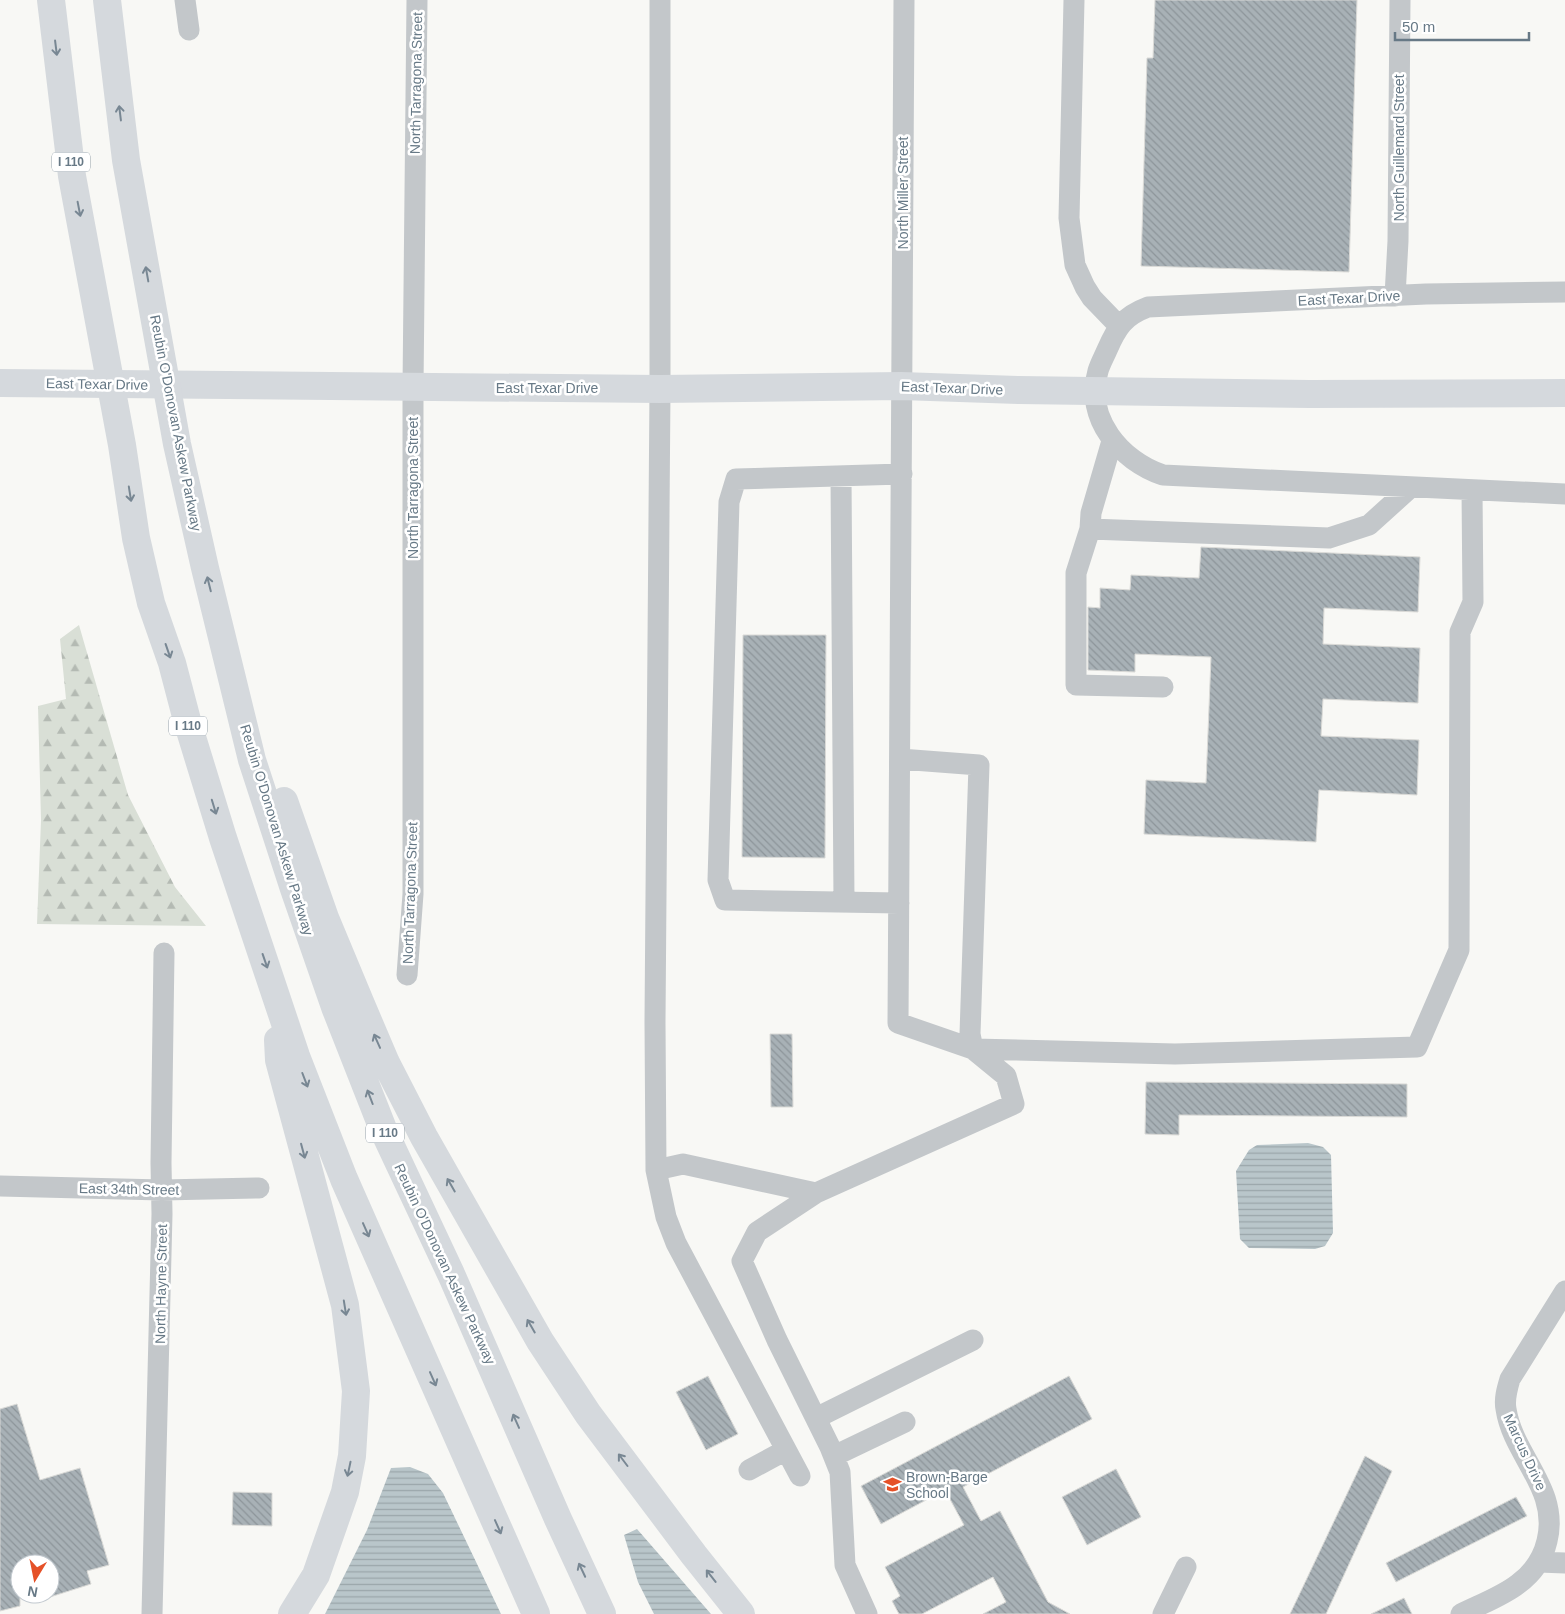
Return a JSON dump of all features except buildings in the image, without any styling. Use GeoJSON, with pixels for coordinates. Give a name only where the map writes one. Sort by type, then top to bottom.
{"type":"FeatureCollection","features":[{"type":"Feature","properties":{"kind":"main road","name":"I 110"},"geometry":{"type":"LineString","coordinates":[[51,0],[72,176],[122,445],[136,538],[151,604],[172,663],[188,724],[223,838],[296,1056],[344,1179],[536,1614]]}},
{"type":"Feature","properties":{"kind":"main road","name":"Reubin O'Donovan Askew Parkway"},"geometry":{"type":"LineString","coordinates":[[107,0],[126,160],[177,444],[252,760],[338,1016],[383,1129],[451,1274],[554,1510],[602,1614]]}},
{"type":"Feature","properties":{"kind":"main road","name":"East Texar Drive"},"geometry":{"type":"LineString","coordinates":[[0,383],[660,389],[901,386],[1310,394],[1565,393]]}},
{"type":"Feature","properties":{"kind":"main road"},"geometry":{"type":"LineString","coordinates":[[221,631],[325,918],[386,1063],[424,1137],[540,1341],[588,1414],[741,1614]]}},
{"type":"Feature","properties":{"kind":"main road"},"geometry":{"type":"LineString","coordinates":[[278,1001],[279,1060],[345,1305],[356,1391],[352,1456],[345,1492],[316,1575],[292,1614]]}},
{"type":"Feature","properties":{"kind":"street"},"geometry":{"type":"LineString","coordinates":[[185,0],[189,30]]}},
{"type":"Feature","properties":{"kind":"street","name":"North Tarragona Street"},"geometry":{"type":"LineString","coordinates":[[407,975],[413,894],[413,387],[417,0]]}},
{"type":"Feature","properties":{"kind":"street"},"geometry":{"type":"LineString","coordinates":[[660,0],[660,389],[655,1013],[656,1170],[666,1217],[676,1244],[800,1476]]}},
{"type":"Feature","properties":{"kind":"street","name":"North Miller Street"},"geometry":{"type":"LineString","coordinates":[[904,0],[898,1023],[973,1049]]}},
{"type":"Feature","properties":{"kind":"street"},"geometry":{"type":"LineString","coordinates":[[1074,0],[1069,218],[1075,265],[1092,298],[1119,326]]}},
{"type":"Feature","properties":{"kind":"street","name":"North Guillemard Street"},"geometry":{"type":"LineString","coordinates":[[1395,296],[1398,241],[1400,0]]}},
{"type":"Feature","properties":{"kind":"street","name":"East Texar Drive"},"geometry":{"type":"LineString","coordinates":[[1565,292],[1426,294],[1148,307],[1135,312],[1124,320],[1115,331],[1098,371],[1095,391],[1096,407],[1112,441],[1137,463],[1163,475],[1565,494]]}},
{"type":"Feature","properties":{"kind":"street"},"geometry":{"type":"LineString","coordinates":[[1112,441],[1091,513],[1090,529],[1076,573],[1076,685],[1163,687]]}},
{"type":"Feature","properties":{"kind":"street"},"geometry":{"type":"LineString","coordinates":[[899,902],[725,900],[718,880],[729,502],[736,479],[902,474]]}},
{"type":"Feature","properties":{"kind":"street"},"geometry":{"type":"LineString","coordinates":[[841,476],[844,902]]}},
{"type":"Feature","properties":{"kind":"street"},"geometry":{"type":"LineString","coordinates":[[1090,529],[1329,538],[1368,525],[1411,487]]}},
{"type":"Feature","properties":{"kind":"street"},"geometry":{"type":"LineString","coordinates":[[973,1049],[1175,1054],[1417,1047],[1459,950],[1460,632],[1473,602],[1472,490]]}},
{"type":"Feature","properties":{"kind":"street"},"geometry":{"type":"LineString","coordinates":[[867,1614],[845,1565],[840,1472],[816,1418],[777,1340],[742,1261],[757,1232],[816,1193],[1014,1104],[1006,1076],[973,1049],[970,1034],[979,764],[900,759]]}},
{"type":"Feature","properties":{"kind":"street","name":"North Hayne Street"},"geometry":{"type":"LineString","coordinates":[[152,1614],[162,1190],[164,953]]}},
{"type":"Feature","properties":{"kind":"street"},"geometry":{"type":"LineString","coordinates":[[656,1170],[683,1164],[816,1193]]}},
{"type":"Feature","properties":{"kind":"street","name":"East 34th Street"},"geometry":{"type":"LineString","coordinates":[[0,1186],[162,1190],[259,1188]]}},
{"type":"Feature","properties":{"kind":"street","name":"Marcus Drive"},"geometry":{"type":"LineString","coordinates":[[1461,1614],[1517,1585],[1530,1574],[1545,1549],[1557,1512],[1546,1497],[1508,1422],[1505,1407],[1510,1379],[1565,1291]]}},
{"type":"Feature","properties":{"kind":"street"},"geometry":{"type":"LineString","coordinates":[[816,1418],[972,1340]]}},
{"type":"Feature","properties":{"kind":"street"},"geometry":{"type":"LineString","coordinates":[[834,1456],[905,1422]]}},
{"type":"Feature","properties":{"kind":"street"},"geometry":{"type":"LineString","coordinates":[[750,1470],[786,1450]]}},
{"type":"Feature","properties":{"kind":"street"},"geometry":{"type":"LineString","coordinates":[[1538,1562],[1565,1563]]}},
{"type":"Feature","properties":{"kind":"street"},"geometry":{"type":"LineString","coordinates":[[1163,1614],[1186,1567]]}},
{"type":"Feature","properties":{"kind":"green space"},"geometry":{"type":"Polygon","coordinates":[[[79,625],[128,795],[175,887],[206,926],[37,924],[41,820],[38,706],[66,699],[60,639],[79,625]]]}},
{"type":"Feature","properties":{"kind":"shaded area"},"geometry":{"type":"Polygon","coordinates":[[[1308,1143],[1323,1147],[1331,1155],[1333,1233],[1325,1246],[1315,1249],[1249,1248],[1240,1239],[1236,1171],[1249,1150],[1257,1145],[1308,1143]]]}},
{"type":"Feature","properties":{"kind":"shaded area"},"geometry":{"type":"Polygon","coordinates":[[[410,1467],[428,1474],[443,1493],[501,1614],[325,1614],[367,1530],[391,1468],[410,1467]]]}},
{"type":"Feature","properties":{"kind":"shaded area"},"geometry":{"type":"Polygon","coordinates":[[[637,1529],[711,1614],[654,1614],[638,1582],[624,1535],[637,1529]]]}},
{"type":"Feature","properties":{"kind":"place","name":"Brown-Barge School"},"geometry":{"type":"Point","coordinates":[892,1485]}}]}
